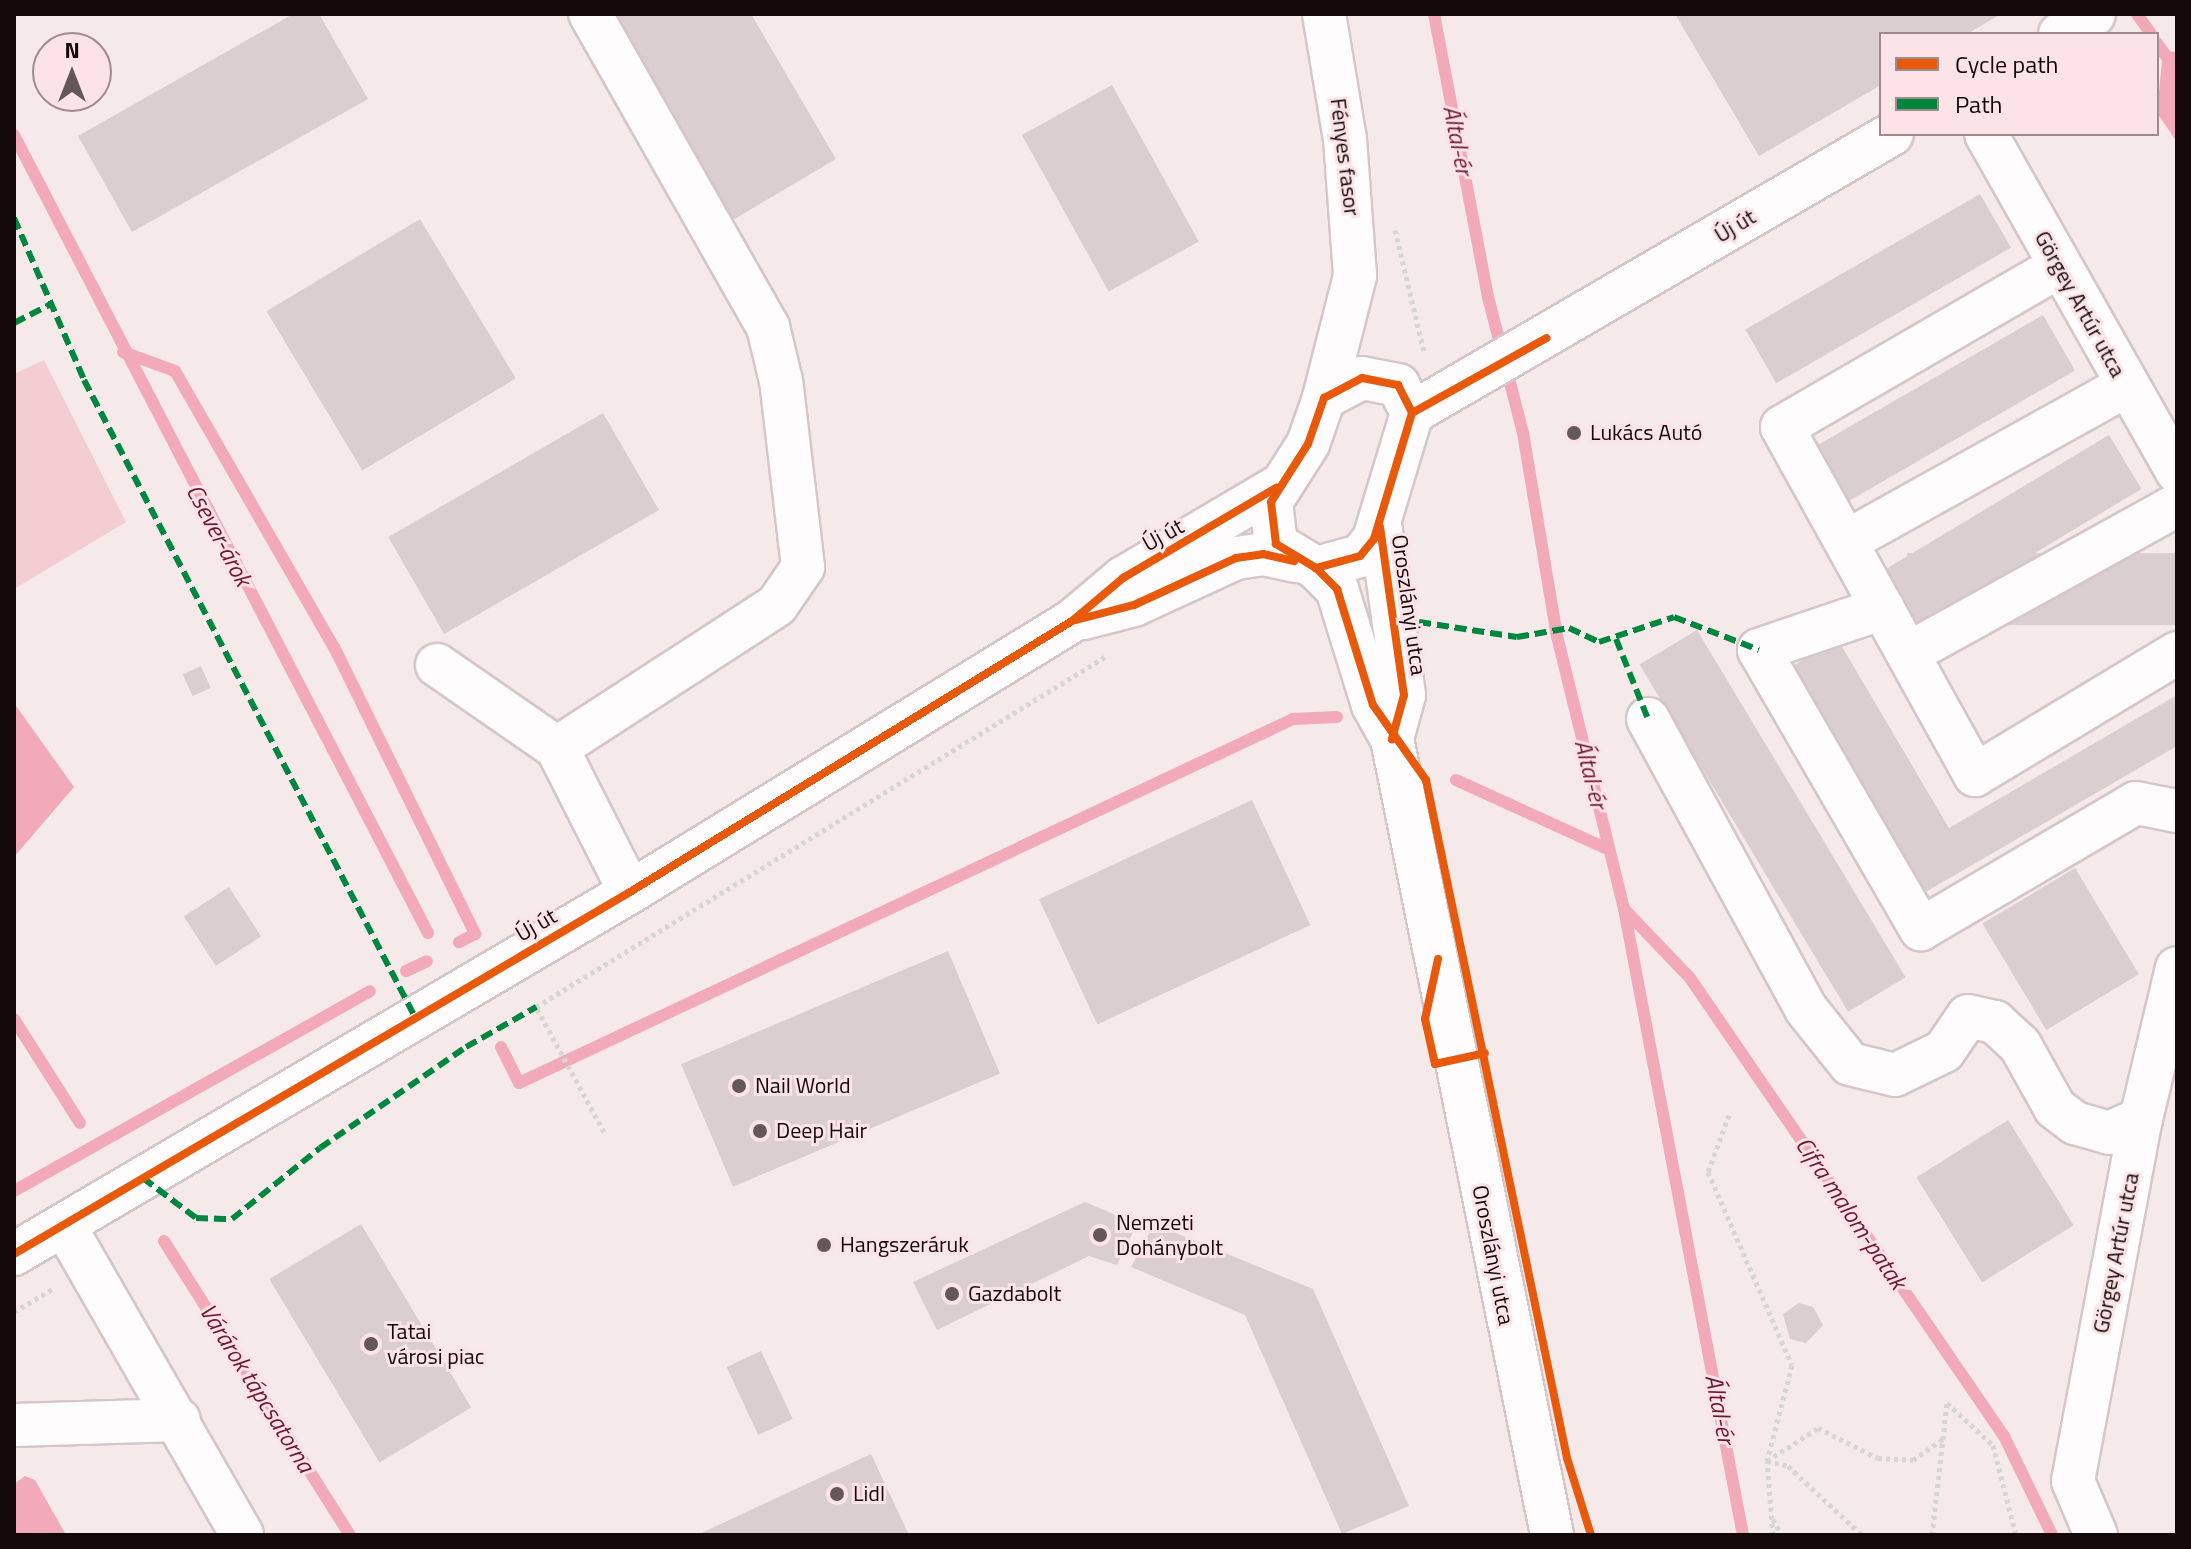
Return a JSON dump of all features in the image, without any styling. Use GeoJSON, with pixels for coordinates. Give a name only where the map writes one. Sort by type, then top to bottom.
{"type":"FeatureCollection","features":[{"type":"Feature","properties":{"kind":"street"},"geometry":{"type":"LineString","coordinates":[[557,748],[777,605],[803,567],[785,410],[768,327],[590,14]]}},
{"type":"Feature","properties":{"kind":"street","name":"Fényes fasor"},"geometry":{"type":"LineString","coordinates":[[1276,488],[1308,444],[1352,302],[1353,221],[1324,14]]}},
{"type":"Feature","properties":{"kind":"street"},"geometry":{"type":"LineString","coordinates":[[2063,32],[2094,14]]}},
{"type":"Feature","properties":{"kind":"street","name":"Új út"},"geometry":{"type":"LineString","coordinates":[[1436,401],[1889,136]]}},
{"type":"Feature","properties":{"kind":"street","name":"Görgey Artúr utca"},"geometry":{"type":"LineString","coordinates":[[1987,136],[2058,267],[2177,472]]}},
{"type":"Feature","properties":{"kind":"street"},"geometry":{"type":"LineString","coordinates":[[2058,267],[1782,427],[1849,540],[1975,775],[2177,653]]}},
{"type":"Feature","properties":{"kind":"street","name":"Fényes fasor"},"geometry":{"type":"LineString","coordinates":[[1352,302],[1372,367],[1383,379],[1436,401]]}},
{"type":"Feature","properties":{"kind":"street"},"geometry":{"type":"LineString","coordinates":[[1324,398],[1346,381],[1383,379]]}},
{"type":"Feature","properties":{"kind":"street"},"geometry":{"type":"LineString","coordinates":[[1849,540],[2126,386]]}},
{"type":"Feature","properties":{"kind":"street"},"geometry":{"type":"LineString","coordinates":[[1307,565],[1360,556],[1380,524],[1436,401]]}},
{"type":"Feature","properties":{"kind":"street","name":"Új út"},"geometry":{"type":"LineString","coordinates":[[14,1254],[630,892],[1072,621],[1123,578],[1276,488]]}},
{"type":"Feature","properties":{"kind":"street","name":"Oroszlányi utca"},"geometry":{"type":"LineString","coordinates":[[1276,488],[1272,531],[1276,544],[1337,589],[1373,705],[1392,739],[1552,1535]]}},
{"type":"Feature","properties":{"kind":"street"},"geometry":{"type":"LineString","coordinates":[[1911,652],[2177,505]]}},
{"type":"Feature","properties":{"kind":"street","name":"Oroszlányi utca"},"geometry":{"type":"LineString","coordinates":[[1380,524],[1404,695],[1392,739]]}},
{"type":"Feature","properties":{"kind":"street","name":"Új út"},"geometry":{"type":"LineString","coordinates":[[1072,621],[1134,605],[1236,558],[1263,554],[1307,565]]}},
{"type":"Feature","properties":{"kind":"street"},"geometry":{"type":"LineString","coordinates":[[1883,608],[1759,650],[1921,929],[2136,803],[2177,811]]}},
{"type":"Feature","properties":{"kind":"street"},"geometry":{"type":"LineString","coordinates":[[437,665],[557,748],[630,892]]}},
{"type":"Feature","properties":{"kind":"street"},"geometry":{"type":"LineString","coordinates":[[1648,719],[1806,1009],[1850,1064],[1895,1075],[1944,1051],[1968,1016],[1995,1022],[2020,1045],[2055,1108],[2075,1123],[2109,1133],[2141,1119]]}},
{"type":"Feature","properties":{"kind":"street","name":"Görgey Artúr utca"},"geometry":{"type":"LineString","coordinates":[[2096,1535],[2073,1481],[2141,1119],[2177,968]]}},
{"type":"Feature","properties":{"kind":"street"},"geometry":{"type":"LineString","coordinates":[[64,1225],[179,1420],[221,1506],[242,1535]]}},
{"type":"Feature","properties":{"kind":"street"},"geometry":{"type":"LineString","coordinates":[[14,1425],[179,1420]]}},
{"type":"Feature","properties":{"kind":"path"},"geometry":{"type":"LineString","coordinates":[[1393,221],[1436,401]]}},
{"type":"Feature","properties":{"kind":"path"},"geometry":{"type":"LineString","coordinates":[[604,1132],[579,1093],[536,1007],[1111,653]]}},
{"type":"Feature","properties":{"kind":"path"},"geometry":{"type":"LineString","coordinates":[[1729,1115],[1708,1172],[1792,1365],[1767,1461],[1773,1535]]}},
{"type":"Feature","properties":{"kind":"path"},"geometry":{"type":"LineString","coordinates":[[1932,1535],[1947,1403],[1993,1445],[2016,1535]]}},
{"type":"Feature","properties":{"kind":"path"},"geometry":{"type":"LineString","coordinates":[[1767,1461],[1818,1428],[1878,1458],[1913,1460],[1943,1439]]}},
{"type":"Feature","properties":{"kind":"path"},"geometry":{"type":"LineString","coordinates":[[1767,1461],[1788,1466],[1862,1535]]}},
{"type":"Feature","properties":{"kind":"path"},"geometry":{"type":"LineString","coordinates":[[1772,1517],[1782,1535]]}},
{"type":"Feature","properties":{"kind":"shaded area"},"geometry":{"type":"Polygon","coordinates":[[[2163,51],[2177,52],[2177,142],[2159,116],[2163,51]]]}},
{"type":"Feature","properties":{"kind":"shaded area"},"geometry":{"type":"Polygon","coordinates":[[[44,360],[126,522],[14,589],[14,374],[44,360]]]}},
{"type":"Feature","properties":{"kind":"shaded area"},"geometry":{"type":"Polygon","coordinates":[[[14,703],[74,787],[14,857],[14,703]]]}},
{"type":"Feature","properties":{"kind":"shaded area"},"geometry":{"type":"Polygon","coordinates":[[[25,1476],[35,1480],[66,1535],[14,1535],[14,1484],[25,1476]]]}},
{"type":"Feature","properties":{"kind":"building"},"geometry":{"type":"Polygon","coordinates":[[[293,14],[319,14],[368,99],[132,232],[78,136],[293,14]]]}},
{"type":"Feature","properties":{"kind":"building"},"geometry":{"type":"Polygon","coordinates":[[[609,14],[751,14],[836,159],[731,221],[609,14]]]}},
{"type":"Feature","properties":{"kind":"building"},"geometry":{"type":"Polygon","coordinates":[[[1675,14],[2001,14],[1970,32],[1879,32],[1879,86],[1759,156],[1675,14]]]}},
{"type":"Feature","properties":{"kind":"building"},"geometry":{"type":"Polygon","coordinates":[[[1112,85],[1199,242],[1109,291],[1022,135],[1112,85]]]}},
{"type":"Feature","properties":{"kind":"building"},"geometry":{"type":"Polygon","coordinates":[[[1980,194],[2011,248],[1776,383],[1745,330],[1980,194]]]}},
{"type":"Feature","properties":{"kind":"building"},"geometry":{"type":"Polygon","coordinates":[[[420,219],[516,378],[362,471],[267,311],[420,219]]]}},
{"type":"Feature","properties":{"kind":"building"},"geometry":{"type":"Polygon","coordinates":[[[2043,315],[2075,370],[1840,506],[1808,450],[2043,315]]]}},
{"type":"Feature","properties":{"kind":"building"},"geometry":{"type":"Polygon","coordinates":[[[603,413],[659,510],[444,634],[388,537],[603,413]]]}},
{"type":"Feature","properties":{"kind":"building"},"geometry":{"type":"Polygon","coordinates":[[[2109,435],[2141,489],[1909,629],[1877,575],[2109,435]]]}},
{"type":"Feature","properties":{"kind":"building"},"geometry":{"type":"Polygon","coordinates":[[[1907,553],[2177,553],[2177,625],[1907,625],[1907,553]]]}},
{"type":"Feature","properties":{"kind":"building"},"geometry":{"type":"Polygon","coordinates":[[[1697,630],[1906,977],[1848,1012],[1640,665],[1697,630]]]}},
{"type":"Feature","properties":{"kind":"building"},"geometry":{"type":"Polygon","coordinates":[[[1838,640],[1949,828],[2177,695],[2177,746],[1917,897],[1784,671],[1838,640]]]}},
{"type":"Feature","properties":{"kind":"building"},"geometry":{"type":"Polygon","coordinates":[[[201,666],[211,688],[192,696],[183,674],[201,666]]]}},
{"type":"Feature","properties":{"kind":"building"},"geometry":{"type":"Polygon","coordinates":[[[1252,800],[1310,925],[1097,1024],[1039,899],[1252,800]]]}},
{"type":"Feature","properties":{"kind":"building"},"geometry":{"type":"Polygon","coordinates":[[[2075,868],[2139,974],[2046,1030],[1982,924],[2075,868]]]}},
{"type":"Feature","properties":{"kind":"building"},"geometry":{"type":"Polygon","coordinates":[[[229,887],[261,936],[216,966],[184,916],[229,887]]]}},
{"type":"Feature","properties":{"kind":"building"},"geometry":{"type":"Polygon","coordinates":[[[948,951],[1000,1073],[733,1187],[681,1064],[948,951]]]}},
{"type":"Feature","properties":{"kind":"building"},"geometry":{"type":"Polygon","coordinates":[[[2008,1120],[2074,1225],[1982,1282],[1916,1177],[2008,1120]]]}},
{"type":"Feature","properties":{"kind":"building"},"geometry":{"type":"Polygon","coordinates":[[[1085,1202],[1137,1224],[1117,1265],[1089,1256],[937,1330],[913,1282],[1085,1202]]]}},
{"type":"Feature","properties":{"kind":"building","name":"Tatai városi piac"},"geometry":{"type":"Polygon","coordinates":[[[361,1224],[471,1407],[380,1463],[269,1279],[361,1224]]]}},
{"type":"Feature","properties":{"kind":"building"},"geometry":{"type":"Polygon","coordinates":[[[1154,1224],[1313,1289],[1409,1506],[1342,1534],[1245,1315],[1131,1267],[1154,1224]]]}},
{"type":"Feature","properties":{"kind":"building"},"geometry":{"type":"Polygon","coordinates":[[[1799,1303],[1813,1307],[1823,1325],[1806,1343],[1790,1339],[1783,1314],[1799,1303]]]}},
{"type":"Feature","properties":{"kind":"building"},"geometry":{"type":"Polygon","coordinates":[[[761,1351],[793,1419],[758,1435],[727,1367],[761,1351]]]}},
{"type":"Feature","properties":{"kind":"building","name":"Lidl"},"geometry":{"type":"Polygon","coordinates":[[[871,1454],[909,1535],[697,1535],[871,1454]]]}},
{"type":"Feature","properties":{"kind":"waterway","name":"Által-ér"},"geometry":{"type":"LineString","coordinates":[[1434,14],[1488,297],[1523,433],[1557,636],[1624,909],[1743,1535]]}},
{"type":"Feature","properties":{"kind":"waterway"},"geometry":{"type":"LineString","coordinates":[[2137,14],[2150,32]]}},
{"type":"Feature","properties":{"kind":"waterway"},"geometry":{"type":"LineString","coordinates":[[2159,46],[2177,72]]}},
{"type":"Feature","properties":{"kind":"waterway","name":"Csever-árok"},"geometry":{"type":"LineString","coordinates":[[14,135],[428,933]]}},
{"type":"Feature","properties":{"kind":"waterway"},"geometry":{"type":"LineString","coordinates":[[123,352],[175,371],[334,647],[475,934],[459,942]]}},
{"type":"Feature","properties":{"kind":"waterway"},"geometry":{"type":"LineString","coordinates":[[501,1047],[519,1083],[1293,719],[1337,717]]}},
{"type":"Feature","properties":{"kind":"waterway"},"geometry":{"type":"LineString","coordinates":[[1456,780],[1605,848]]}},
{"type":"Feature","properties":{"kind":"waterway","name":"Cifra malom-patak"},"geometry":{"type":"LineString","coordinates":[[1624,909],[1690,978],[2004,1436],[2052,1535]]}},
{"type":"Feature","properties":{"kind":"waterway"},"geometry":{"type":"LineString","coordinates":[[406,971],[427,961]]}},
{"type":"Feature","properties":{"kind":"waterway"},"geometry":{"type":"LineString","coordinates":[[14,1191],[370,991]]}},
{"type":"Feature","properties":{"kind":"waterway","name":"Várárok tápcsatorna"},"geometry":{"type":"LineString","coordinates":[[14,1019],[80,1123]]}},
{"type":"Feature","properties":{"kind":"waterway","name":"Várárok tápcsatorna"},"geometry":{"type":"LineString","coordinates":[[164,1241],[350,1535]]}},
{"type":"Feature","properties":{"kind":"marked path"},"geometry":{"type":"LineString","coordinates":[[14,218],[84,380],[414,1015]]}},
{"type":"Feature","properties":{"kind":"marked path"},"geometry":{"type":"LineString","coordinates":[[14,323],[51,304]]}},
{"type":"Feature","properties":{"kind":"marked path"},"geometry":{"type":"LineString","coordinates":[[1419,622],[1517,637],[1569,628],[1599,642],[1674,617],[1759,650]]}},
{"type":"Feature","properties":{"kind":"marked path"},"geometry":{"type":"LineString","coordinates":[[1616,639],[1648,719]]}},
{"type":"Feature","properties":{"kind":"marked path"},"geometry":{"type":"LineString","coordinates":[[143,1178],[196,1218],[232,1219],[320,1148],[466,1047],[536,1007]]}},
{"type":"Feature","properties":{"kind":"cycle path"},"geometry":{"type":"LineString","coordinates":[[1412,413],[1547,338]]}},
{"type":"Feature","properties":{"kind":"cycle path"},"geometry":{"type":"LineString","coordinates":[[1362,378],[1398,385],[1412,413],[1374,539],[1360,556],[1316,568],[1276,544],[1271,502],[1308,444],[1324,398],[1362,378]]}},
{"type":"Feature","properties":{"kind":"cycle path"},"geometry":{"type":"LineString","coordinates":[[14,1254],[630,892],[1072,621],[1123,578],[1276,488]]}},
{"type":"Feature","properties":{"kind":"cycle path"},"geometry":{"type":"LineString","coordinates":[[1380,527],[1404,695],[1392,739]]}},
{"type":"Feature","properties":{"kind":"cycle path"},"geometry":{"type":"LineString","coordinates":[[1076,620],[1134,605],[1236,558],[1263,554],[1294,561]]}},
{"type":"Feature","properties":{"kind":"cycle path"},"geometry":{"type":"LineString","coordinates":[[1316,568],[1337,589],[1373,705],[1426,780],[1567,1458],[1591,1535]]}},
{"type":"Feature","properties":{"kind":"cycle path"},"geometry":{"type":"LineString","coordinates":[[1438,959],[1425,1019],[1435,1064],[1485,1053]]}},
{"type":"Feature","properties":{"kind":"place","name":"Lukács Autó"},"geometry":{"type":"Point","coordinates":[1574,433]}},
{"type":"Feature","properties":{"kind":"place","name":"Nail World"},"geometry":{"type":"Point","coordinates":[739,1086]}},
{"type":"Feature","properties":{"kind":"place","name":"Deep Hair"},"geometry":{"type":"Point","coordinates":[760,1131]}},
{"type":"Feature","properties":{"kind":"place","name":"Nemzeti Dohánybolt"},"geometry":{"type":"Point","coordinates":[1100,1235]}},
{"type":"Feature","properties":{"kind":"place","name":"Hangszeráruk"},"geometry":{"type":"Point","coordinates":[824,1245]}},
{"type":"Feature","properties":{"kind":"place","name":"Gazdabolt"},"geometry":{"type":"Point","coordinates":[952,1294]}},
{"type":"Feature","properties":{"kind":"place","name":"Tatai városi piac"},"geometry":{"type":"Point","coordinates":[371,1344]}},
{"type":"Feature","properties":{"kind":"place","name":"Lidl"},"geometry":{"type":"Point","coordinates":[837,1494]}}]}
